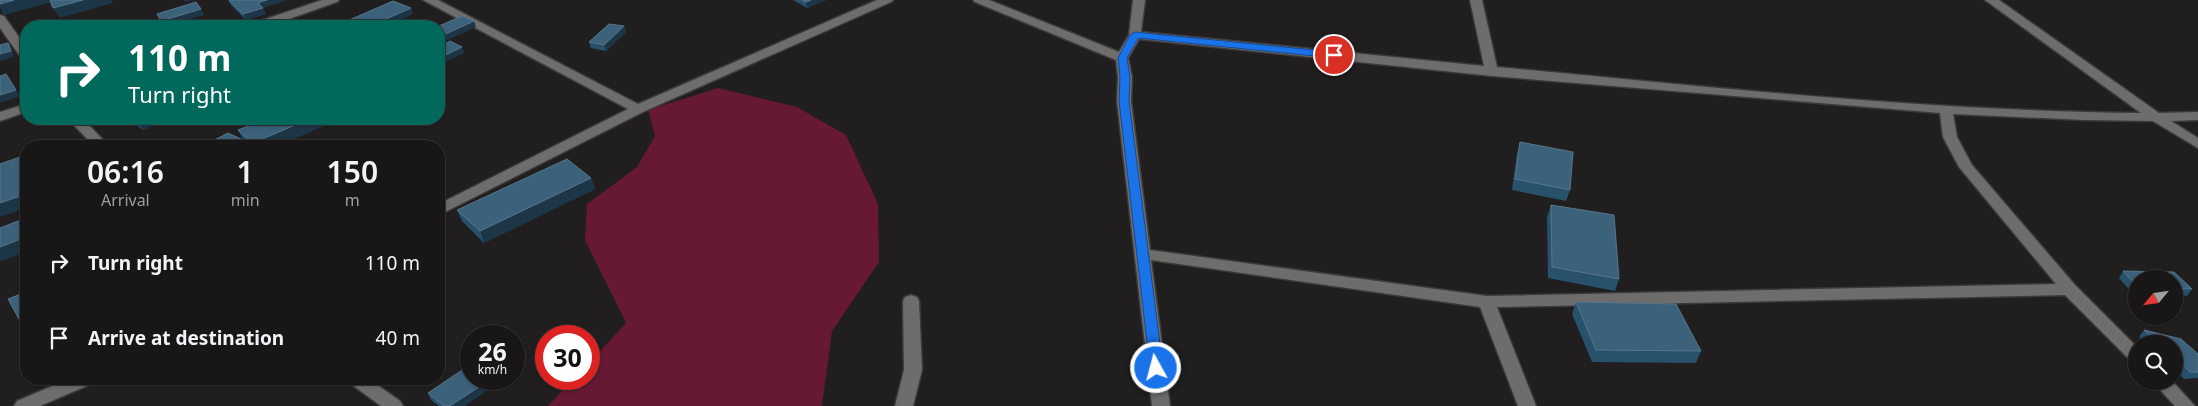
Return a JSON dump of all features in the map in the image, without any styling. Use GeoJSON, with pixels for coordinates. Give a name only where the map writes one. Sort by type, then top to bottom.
{"type":"FeatureCollection","features":[{"type":"Feature","properties":{"kind":"street"},"geometry":{"type":"LineString","coordinates":[[275,20],[333,0]]}},
{"type":"Feature","properties":{"kind":"street"},"geometry":{"type":"LineString","coordinates":[[428,0],[638,109]]}},
{"type":"Feature","properties":{"kind":"street"},"geometry":{"type":"LineString","coordinates":[[445,207],[638,109],[887,0]]}},
{"type":"Feature","properties":{"kind":"street"},"geometry":{"type":"LineString","coordinates":[[979,0],[1122,58]]}},
{"type":"Feature","properties":{"kind":"street"},"geometry":{"type":"LineString","coordinates":[[1139,0],[1135,35],[1122,58],[1125,77],[1124,101],[1161,406]]}},
{"type":"Feature","properties":{"kind":"street"},"geometry":{"type":"LineString","coordinates":[[1476,0],[1492,72]]}},
{"type":"Feature","properties":{"kind":"street"},"geometry":{"type":"LineString","coordinates":[[1991,0],[2156,117],[2198,144]]}},
{"type":"Feature","properties":{"kind":"street"},"geometry":{"type":"LineString","coordinates":[[0,19],[20,47]]}},
{"type":"Feature","properties":{"kind":"street"},"geometry":{"type":"LineString","coordinates":[[1135,35],[1492,72],[1946,111],[2156,117],[2198,116]]}},
{"type":"Feature","properties":{"kind":"street"},"geometry":{"type":"LineString","coordinates":[[0,117],[20,110]]}},
{"type":"Feature","properties":{"kind":"street"},"geometry":{"type":"LineString","coordinates":[[1946,111],[1950,136],[1966,167],[2069,289],[2128,348]]}},
{"type":"Feature","properties":{"kind":"street"},"geometry":{"type":"LineString","coordinates":[[82,125],[96,140]]}},
{"type":"Feature","properties":{"kind":"street"},"geometry":{"type":"LineString","coordinates":[[1143,254],[1487,302],[2069,289]]}},
{"type":"Feature","properties":{"kind":"street"},"geometry":{"type":"LineString","coordinates":[[904,406],[913,370],[911,301]]}},
{"type":"Feature","properties":{"kind":"street"},"geometry":{"type":"LineString","coordinates":[[1487,302],[1527,406]]}},
{"type":"Feature","properties":{"kind":"street"},"geometry":{"type":"LineString","coordinates":[[23,406],[71,385]]}},
{"type":"Feature","properties":{"kind":"street"},"geometry":{"type":"LineString","coordinates":[[365,385],[394,406]]}},
{"type":"Feature","properties":{"kind":"street"},"geometry":{"type":"LineString","coordinates":[[2170,390],[2186,406]]}},
{"type":"Feature","properties":{"kind":"shaded area"},"geometry":{"type":"Polygon","coordinates":[[[718,88],[797,107],[846,135],[878,204],[879,262],[832,331],[822,406],[548,406],[563,390],[600,390],[600,351],[626,323],[585,240],[587,204],[637,167],[655,136],[648,110],[718,88]]]}},
{"type":"Feature","properties":{"kind":"building"},"geometry":{"type":"Polygon","coordinates":[[[0,0],[14,0],[0,4],[0,0]]]}},
{"type":"Feature","properties":{"kind":"building"},"geometry":{"type":"Polygon","coordinates":[[[83,0],[53,8],[50,1],[83,0]]]}},
{"type":"Feature","properties":{"kind":"building"},"geometry":{"type":"Polygon","coordinates":[[[229,0],[267,0],[258,3],[263,8],[243,14],[229,0]]]}},
{"type":"Feature","properties":{"kind":"building"},"geometry":{"type":"Polygon","coordinates":[[[393,1],[411,8],[384,20],[349,20],[393,1]]]}},
{"type":"Feature","properties":{"kind":"building"},"geometry":{"type":"Polygon","coordinates":[[[196,2],[201,9],[164,20],[160,20],[157,14],[196,2]]]}},
{"type":"Feature","properties":{"kind":"building"},"geometry":{"type":"Polygon","coordinates":[[[462,16],[474,21],[445,34],[445,23],[462,16]]]}},
{"type":"Feature","properties":{"kind":"building"},"geometry":{"type":"Polygon","coordinates":[[[609,24],[624,26],[604,45],[589,42],[609,24]]]}},
{"type":"Feature","properties":{"kind":"building"},"geometry":{"type":"Polygon","coordinates":[[[450,41],[462,47],[445,55],[445,44],[450,41]]]}},
{"type":"Feature","properties":{"kind":"building"},"geometry":{"type":"Polygon","coordinates":[[[8,43],[11,51],[0,54],[0,45],[8,43]]]}},
{"type":"Feature","properties":{"kind":"building"},"geometry":{"type":"Polygon","coordinates":[[[6,74],[16,90],[0,95],[0,76],[6,74]]]}},
{"type":"Feature","properties":{"kind":"building"},"geometry":{"type":"Polygon","coordinates":[[[251,125],[295,125],[260,140],[250,140],[238,130],[251,125]]]}},
{"type":"Feature","properties":{"kind":"building"},"geometry":{"type":"Polygon","coordinates":[[[228,133],[243,140],[215,140],[228,133]]]}},
{"type":"Feature","properties":{"kind":"building"},"geometry":{"type":"Polygon","coordinates":[[[1520,142],[1573,152],[1570,190],[1515,179],[1520,142]]]}},
{"type":"Feature","properties":{"kind":"building"},"geometry":{"type":"Polygon","coordinates":[[[20,157],[20,196],[0,203],[0,164],[20,157]]]}},
{"type":"Feature","properties":{"kind":"building"},"geometry":{"type":"Polygon","coordinates":[[[567,159],[591,178],[480,231],[457,210],[567,159]]]}},
{"type":"Feature","properties":{"kind":"building"},"geometry":{"type":"Polygon","coordinates":[[[1551,205],[1614,215],[1619,279],[1552,267],[1551,205]]]}},
{"type":"Feature","properties":{"kind":"building"},"geometry":{"type":"Polygon","coordinates":[[[20,220],[20,239],[0,247],[0,228],[20,220]]]}},
{"type":"Feature","properties":{"kind":"building"},"geometry":{"type":"Polygon","coordinates":[[[2183,280],[2192,289],[2183,288],[2183,280]]]}},
{"type":"Feature","properties":{"kind":"building"},"geometry":{"type":"Polygon","coordinates":[[[20,294],[20,321],[8,299],[20,294]]]}},
{"type":"Feature","properties":{"kind":"building"},"geometry":{"type":"Polygon","coordinates":[[[1576,302],[1676,304],[1701,351],[1596,350],[1576,302]]]}},
{"type":"Feature","properties":{"kind":"building"},"geometry":{"type":"Polygon","coordinates":[[[2144,330],[2165,335],[2149,335],[2144,330]]]}},
{"type":"Feature","properties":{"kind":"building"},"geometry":{"type":"Polygon","coordinates":[[[2183,341],[2198,354],[2198,372],[2190,372],[2183,365],[2183,341]]]}},
{"type":"Feature","properties":{"kind":"building"},"geometry":{"type":"Polygon","coordinates":[[[460,371],[460,390],[474,390],[450,406],[444,406],[428,393],[440,385],[445,385],[445,382],[460,371]]]}},
{"type":"Feature","properties":{"kind":"route"},"geometry":{"type":"LineString","coordinates":[[1156,368],[1124,101],[1125,77],[1122,58],[1135,35],[1334,55]]}}]}
